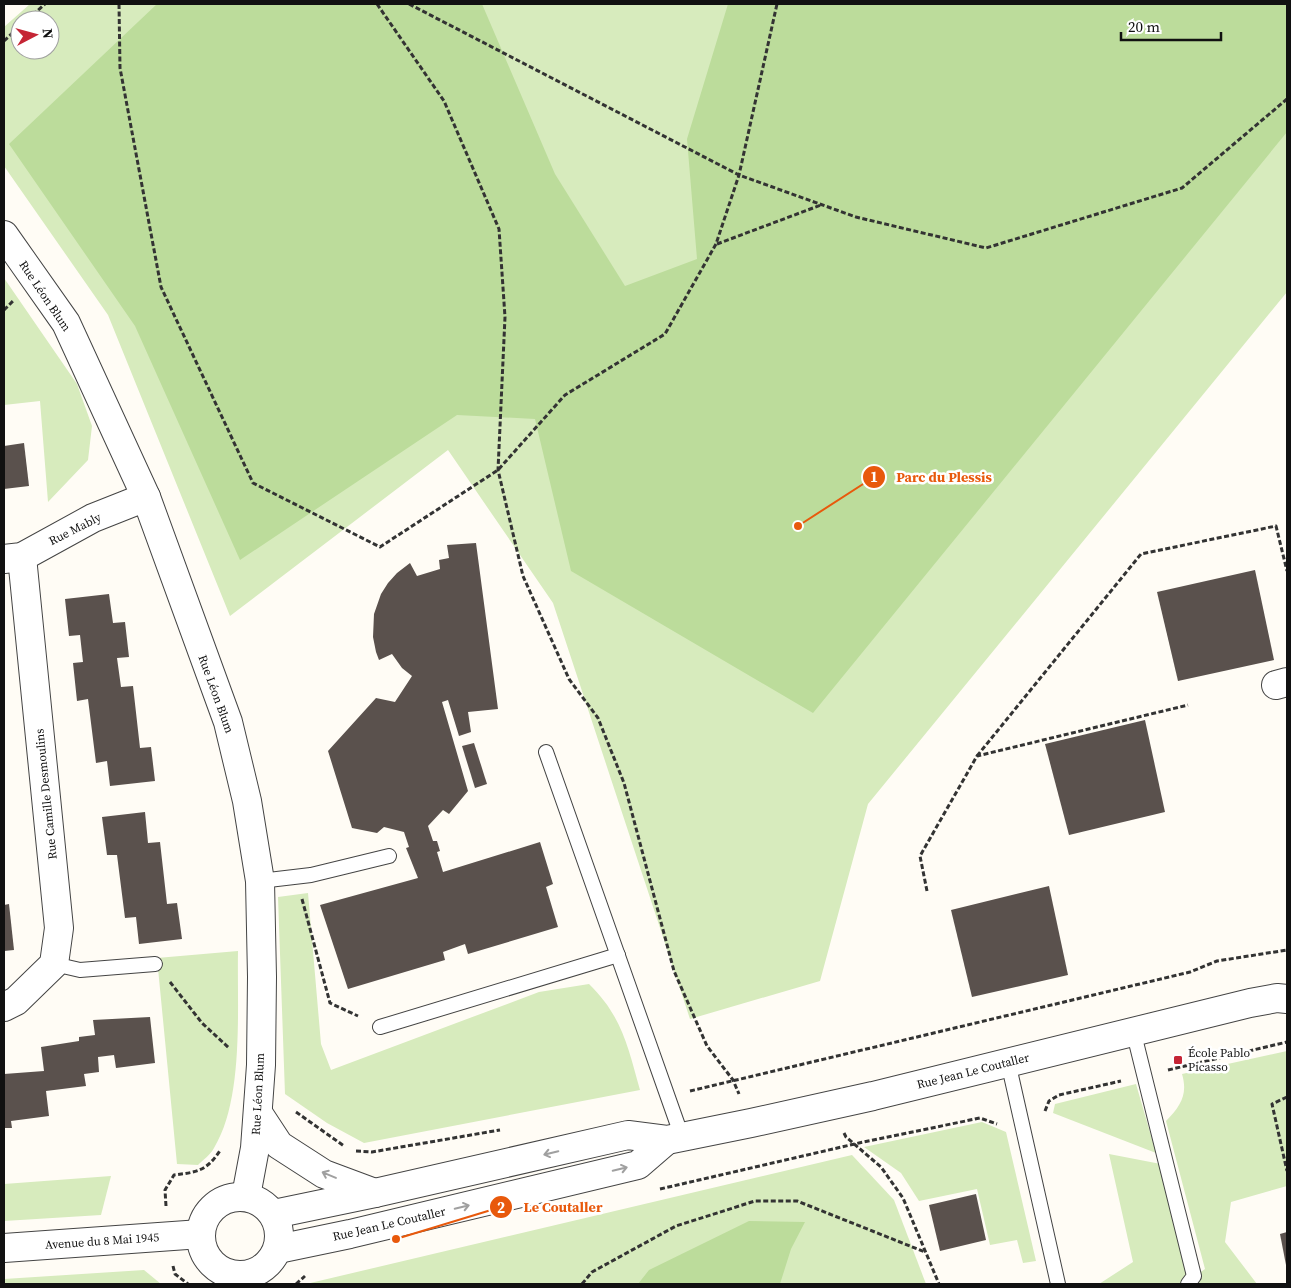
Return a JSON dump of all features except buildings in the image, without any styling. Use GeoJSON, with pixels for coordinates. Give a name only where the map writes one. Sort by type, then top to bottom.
{"type":"FeatureCollection","features":[{"type":"Feature","properties":{"kind":"street","name":"Rue Léon Blum"},"geometry":{"type":"LineString","coordinates":[[4,235],[66,323],[146,497],[228,722],[247,801],[260,881],[261,1065],[255,1148],[246,1196]]}},
{"type":"Feature","properties":{"kind":"street","name":"Rue Mably"},"geometry":{"type":"LineString","coordinates":[[13,558],[93,518],[146,497]]}},
{"type":"Feature","properties":{"kind":"street","name":"Rue Camille Desmoulins"},"geometry":{"type":"LineString","coordinates":[[13,558],[59,928],[54,964]]}},
{"type":"Feature","properties":{"kind":"street"},"geometry":{"type":"LineString","coordinates":[[4,1007],[16,1002],[54,964]]}},
{"type":"Feature","properties":{"kind":"street","name":"Rue Jean Le Coutaller"},"geometry":{"type":"LineString","coordinates":[[274,1214],[628,1135],[675,1138],[751,1123],[1285,995]]}},
{"type":"Feature","properties":{"kind":"street"},"geometry":{"type":"LineString","coordinates":[[258,1113],[279,1145],[324,1174],[374,1193]]}},
{"type":"Feature","properties":{"kind":"street","name":"Rue Jean Le Coutaller"},"geometry":{"type":"LineString","coordinates":[[278,1249],[350,1234],[638,1165],[675,1138]]}},
{"type":"Feature","properties":{"kind":"street"},"geometry":{"type":"LineString","coordinates":[[232,1196],[246,1196],[256,1199],[274,1214],[279,1225],[278,1249],[271,1261],[249,1280],[215,1266],[202,1246],[201,1234],[204,1221],[210,1210],[220,1201],[232,1196]]}},
{"type":"Feature","properties":{"kind":"street","name":"Avenue du 8 Mai 1945"},"geometry":{"type":"LineString","coordinates":[[4,1248],[201,1234]]}},
{"type":"Feature","properties":{"kind":"lane"},"geometry":{"type":"LineString","coordinates":[[546,752],[618,955],[675,1138]]}},
{"type":"Feature","properties":{"kind":"lane"},"geometry":{"type":"LineString","coordinates":[[260,881],[311,875],[390,856]]}},
{"type":"Feature","properties":{"kind":"lane"},"geometry":{"type":"LineString","coordinates":[[380,1027],[618,955]]}},
{"type":"Feature","properties":{"kind":"lane"},"geometry":{"type":"LineString","coordinates":[[54,964],[80,970],[155,964]]}},
{"type":"Feature","properties":{"kind":"lane"},"geometry":{"type":"LineString","coordinates":[[1133,1030],[1194,1276],[1188,1284]]}},
{"type":"Feature","properties":{"kind":"lane"},"geometry":{"type":"LineString","coordinates":[[1008,1062],[1058,1284]]}},
{"type":"Feature","properties":{"kind":"path"},"geometry":{"type":"LineString","coordinates":[[119,4],[120,68],[161,287],[254,483],[380,547],[498,470],[565,395],[665,334],[716,244],[739,175],[777,4]]}},
{"type":"Feature","properties":{"kind":"path"},"geometry":{"type":"LineString","coordinates":[[378,4],[444,101],[499,229],[505,317],[498,470],[523,576],[569,679],[598,718],[624,783],[674,971],[707,1046],[733,1080],[751,1123]]}},
{"type":"Feature","properties":{"kind":"path"},"geometry":{"type":"LineString","coordinates":[[409,4],[739,175],[856,217],[986,248],[1182,188],[1287,99]]}},
{"type":"Feature","properties":{"kind":"path"},"geometry":{"type":"LineString","coordinates":[[716,244],[821,205]]}},
{"type":"Feature","properties":{"kind":"path"},"geometry":{"type":"LineString","coordinates":[[927,891],[920,856],[977,756],[1141,554],[1276,526],[1287,571]]}},
{"type":"Feature","properties":{"kind":"path"},"geometry":{"type":"LineString","coordinates":[[977,756],[1188,705]]}},
{"type":"Feature","properties":{"kind":"path"},"geometry":{"type":"LineString","coordinates":[[295,877],[330,1003],[380,1027]]}},
{"type":"Feature","properties":{"kind":"path"},"geometry":{"type":"LineString","coordinates":[[155,964],[202,1023],[229,1048],[261,1065]]}},
{"type":"Feature","properties":{"kind":"path"},"geometry":{"type":"LineString","coordinates":[[654,1191],[854,1144],[980,1118],[1010,1128],[1042,1118],[1049,1101],[1059,1095],[1287,1042]]}},
{"type":"Feature","properties":{"kind":"path"},"geometry":{"type":"LineString","coordinates":[[1287,1096],[1272,1104],[1287,1170]]}},
{"type":"Feature","properties":{"kind":"path"},"geometry":{"type":"LineString","coordinates":[[832,1105],[846,1137],[881,1167],[903,1198],[939,1284]]}},
{"type":"Feature","properties":{"kind":"path"},"geometry":{"type":"LineString","coordinates":[[582,1284],[592,1272],[676,1226],[755,1201],[797,1201],[925,1252]]}},
{"type":"Feature","properties":{"kind":"path"},"geometry":{"type":"LineString","coordinates":[[296,1284],[310,1274]]}},
{"type":"Feature","properties":{"kind":"green space"},"geometry":{"type":"Polygon","coordinates":[[[30,4],[1287,4],[1287,292],[868,804],[820,981],[690,1019],[553,603],[448,450],[230,616],[108,315],[4,166],[4,27],[10,22],[10,60],[60,60],[60,10],[23,10],[30,4]]]}},
{"type":"Feature","properties":{"kind":"green space"},"geometry":{"type":"Polygon","coordinates":[[[157,4],[482,4],[555,174],[625,286],[697,259],[687,139],[728,4],[1287,4],[1287,132],[813,713],[571,571],[535,419],[457,415],[240,560],[135,326],[9,144],[157,4]]]}},
{"type":"Feature","properties":{"kind":"green space"},"geometry":{"type":"Polygon","coordinates":[[[4,278],[77,384],[92,426],[88,460],[48,502],[40,401],[4,405],[4,278]]]}},
{"type":"Feature","properties":{"kind":"green space"},"geometry":{"type":"Polygon","coordinates":[[[308,893],[321,1044],[331,1070],[539,992],[589,984],[609,1008],[616,1020],[627,1046],[640,1090],[364,1143],[327,1123],[285,1094],[278,897],[308,893]]]}},
{"type":"Feature","properties":{"kind":"green space"},"geometry":{"type":"Polygon","coordinates":[[[238,951],[238,1026],[235,1079],[224,1128],[214,1148],[198,1165],[177,1164],[157,958],[238,951]]]}},
{"type":"Feature","properties":{"kind":"green space"},"geometry":{"type":"Polygon","coordinates":[[[1287,1051],[1287,1186],[1231,1202],[1225,1242],[1257,1284],[1099,1284],[1133,1262],[1109,1154],[1166,1165],[1195,1276],[1205,1269],[1166,1121],[1176,1110],[1184,1094],[1182,1074],[1287,1051]]]}},
{"type":"Feature","properties":{"kind":"green space"},"geometry":{"type":"Polygon","coordinates":[[[1136,1084],[1156,1153],[1053,1113],[1055,1104],[1136,1084]]]}},
{"type":"Feature","properties":{"kind":"green space"},"geometry":{"type":"Polygon","coordinates":[[[982,1122],[1006,1132],[1036,1261],[1023,1263],[1017,1240],[990,1245],[977,1189],[919,1201],[901,1173],[864,1147],[982,1122]]]}},
{"type":"Feature","properties":{"kind":"green space"},"geometry":{"type":"Polygon","coordinates":[[[852,1155],[894,1200],[926,1284],[306,1284],[852,1155]]]}},
{"type":"Feature","properties":{"kind":"green space"},"geometry":{"type":"Polygon","coordinates":[[[111,1176],[101,1215],[4,1221],[4,1184],[111,1176]]]}},
{"type":"Feature","properties":{"kind":"green space"},"geometry":{"type":"Polygon","coordinates":[[[749,1221],[805,1222],[791,1249],[780,1284],[638,1284],[649,1270],[749,1221]]]}},
{"type":"Feature","properties":{"kind":"green space"},"geometry":{"type":"Polygon","coordinates":[[[144,1270],[161,1284],[4,1284],[4,1279],[144,1270]]]}},
{"type":"Feature","properties":{"kind":"place","name":"Parc du Plessis"},"geometry":{"type":"Point","coordinates":[798,526]}},
{"type":"Feature","properties":{"kind":"place","name":"École Pablo Picasso"},"geometry":{"type":"Point","coordinates":[1178,1060]}},
{"type":"Feature","properties":{"kind":"place","name":"Le Coutaller"},"geometry":{"type":"Point","coordinates":[396,1239]}}]}
